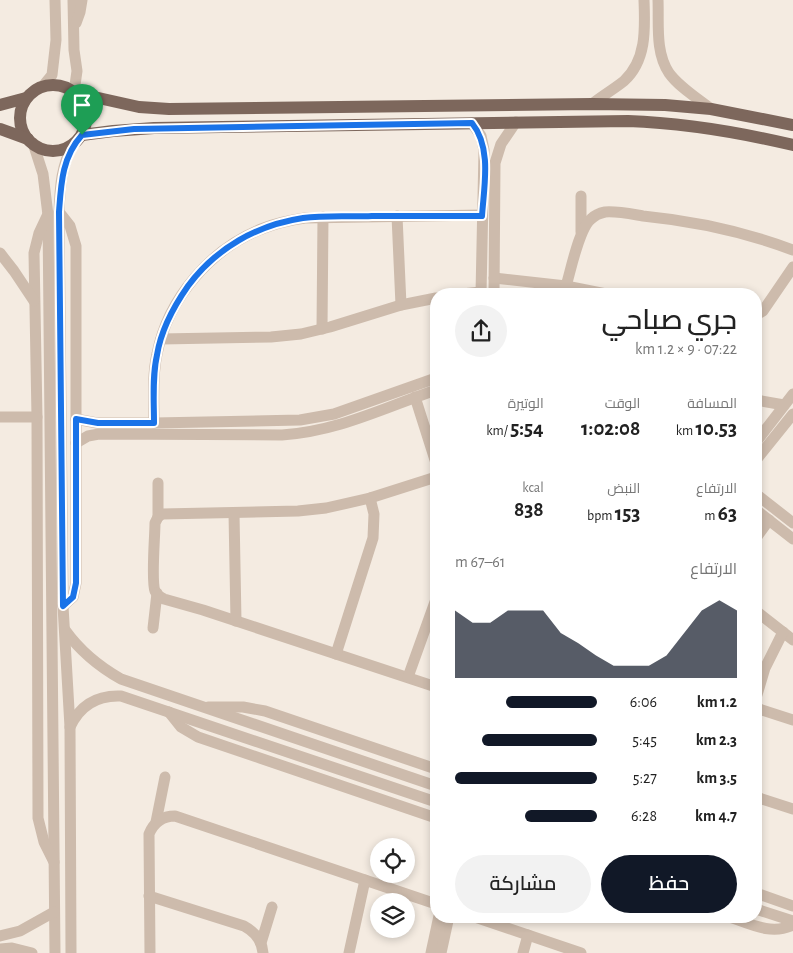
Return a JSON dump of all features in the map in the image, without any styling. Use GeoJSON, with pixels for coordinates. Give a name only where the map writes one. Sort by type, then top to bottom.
{"type":"FeatureCollection","features":[{"type":"Feature","properties":{"kind":"main road"},"geometry":{"type":"LineString","coordinates":[[30,141],[21,123],[22,106],[26,98],[43,86],[60,85],[75,93],[132,106],[169,109],[592,104],[665,105],[710,109],[793,125]]}},
{"type":"Feature","properties":{"kind":"main road"},"geometry":{"type":"LineString","coordinates":[[75,93],[83,102],[86,113],[86,125],[78,139]]}},
{"type":"Feature","properties":{"kind":"main road"},"geometry":{"type":"LineString","coordinates":[[0,105],[26,98]]}},
{"type":"Feature","properties":{"kind":"main road"},"geometry":{"type":"LineString","coordinates":[[0,129],[30,141],[40,148],[58,150],[78,139],[113,131],[154,128],[516,122],[660,122],[718,129],[793,145]]}},
{"type":"Feature","properties":{"kind":"street"},"geometry":{"type":"LineString","coordinates":[[43,86],[52,75],[56,40],[55,0]]}},
{"type":"Feature","properties":{"kind":"street"},"geometry":{"type":"LineString","coordinates":[[73,0],[73,29],[77,71],[75,93]]}},
{"type":"Feature","properties":{"kind":"street"},"geometry":{"type":"LineString","coordinates":[[73,29],[80,12],[82,0]]}},
{"type":"Feature","properties":{"kind":"street"},"geometry":{"type":"LineString","coordinates":[[592,104],[624,80],[634,68],[641,52],[645,34],[644,0]]}},
{"type":"Feature","properties":{"kind":"street"},"geometry":{"type":"LineString","coordinates":[[658,0],[659,41],[662,58],[669,73],[710,109]]}},
{"type":"Feature","properties":{"kind":"street"},"geometry":{"type":"LineString","coordinates":[[494,288],[495,163],[500,144],[516,122]]}},
{"type":"Feature","properties":{"kind":"street"},"geometry":{"type":"LineString","coordinates":[[472,123],[481,136],[484,150],[481,288]]}},
{"type":"Feature","properties":{"kind":"street"},"geometry":{"type":"LineString","coordinates":[[54,953],[54,213],[69,152],[78,139]]}},
{"type":"Feature","properties":{"kind":"street"},"geometry":{"type":"LineString","coordinates":[[30,141],[44,174],[54,213],[63,606],[70,727],[71,953]]}},
{"type":"Feature","properties":{"kind":"street"},"geometry":{"type":"LineString","coordinates":[[581,196],[582,234]]}},
{"type":"Feature","properties":{"kind":"street"},"geometry":{"type":"LineString","coordinates":[[566,286],[587,223],[601,213],[613,212],[652,216],[710,226],[772,242],[793,250]]}},
{"type":"Feature","properties":{"kind":"street"},"geometry":{"type":"LineString","coordinates":[[54,213],[39,233],[34,253],[37,417],[38,818],[44,842],[54,864]]}},
{"type":"Feature","properties":{"kind":"street"},"geometry":{"type":"LineString","coordinates":[[54,213],[70,226],[76,246],[76,583],[73,597],[63,606]]}},
{"type":"Feature","properties":{"kind":"street"},"geometry":{"type":"LineString","coordinates":[[397,216],[401,305]]}},
{"type":"Feature","properties":{"kind":"street"},"geometry":{"type":"LineString","coordinates":[[154,423],[155,364],[167,323],[184,292],[196,276],[227,247],[245,236],[274,225],[305,218],[482,216]]}},
{"type":"Feature","properties":{"kind":"street"},"geometry":{"type":"LineString","coordinates":[[322,329],[324,217]]}},
{"type":"Feature","properties":{"kind":"street"},"geometry":{"type":"LineString","coordinates":[[0,253],[34,302]]}},
{"type":"Feature","properties":{"kind":"street"},"geometry":{"type":"LineString","coordinates":[[762,312],[793,267]]}},
{"type":"Feature","properties":{"kind":"street"},"geometry":{"type":"LineString","coordinates":[[494,278],[576,288]]}},
{"type":"Feature","properties":{"kind":"street"},"geometry":{"type":"LineString","coordinates":[[161,339],[271,337],[322,329],[401,305],[430,299]]}},
{"type":"Feature","properties":{"kind":"street"},"geometry":{"type":"LineString","coordinates":[[76,419],[98,423],[288,421],[339,412],[430,380]]}},
{"type":"Feature","properties":{"kind":"street"},"geometry":{"type":"LineString","coordinates":[[76,443],[88,436],[99,434],[282,435],[312,432],[348,422],[430,392]]}},
{"type":"Feature","properties":{"kind":"street"},"geometry":{"type":"LineString","coordinates":[[762,434],[793,394]]}},
{"type":"Feature","properties":{"kind":"street"},"geometry":{"type":"LineString","coordinates":[[415,397],[430,444]]}},
{"type":"Feature","properties":{"kind":"street"},"geometry":{"type":"LineString","coordinates":[[762,401],[784,405]]}},
{"type":"Feature","properties":{"kind":"street"},"geometry":{"type":"LineString","coordinates":[[762,453],[793,414]]}},
{"type":"Feature","properties":{"kind":"street"},"geometry":{"type":"LineString","coordinates":[[0,417],[37,417]]}},
{"type":"Feature","properties":{"kind":"street"},"geometry":{"type":"LineString","coordinates":[[158,517],[165,513],[298,511],[336,506],[370,498],[430,478]]}},
{"type":"Feature","properties":{"kind":"street"},"geometry":{"type":"LineString","coordinates":[[153,628],[156,593],[154,588],[154,568],[155,523],[158,517],[158,483]]}},
{"type":"Feature","properties":{"kind":"street"},"geometry":{"type":"LineString","coordinates":[[336,654],[373,538],[374,514],[370,498]]}},
{"type":"Feature","properties":{"kind":"street"},"geometry":{"type":"LineString","coordinates":[[762,499],[793,523]]}},
{"type":"Feature","properties":{"kind":"street"},"geometry":{"type":"LineString","coordinates":[[234,513],[236,621]]}},
{"type":"Feature","properties":{"kind":"street"},"geometry":{"type":"LineString","coordinates":[[762,515],[793,539]]}},
{"type":"Feature","properties":{"kind":"street"},"geometry":{"type":"LineString","coordinates":[[762,530],[769,520]]}},
{"type":"Feature","properties":{"kind":"street"},"geometry":{"type":"LineString","coordinates":[[156,593],[164,599],[430,685]]}},
{"type":"Feature","properties":{"kind":"street"},"geometry":{"type":"LineString","coordinates":[[408,677],[430,616]]}},
{"type":"Feature","properties":{"kind":"street"},"geometry":{"type":"LineString","coordinates":[[762,616],[793,640]]}},
{"type":"Feature","properties":{"kind":"street"},"geometry":{"type":"LineString","coordinates":[[65,629],[84,653],[108,672],[135,684],[430,784]]}},
{"type":"Feature","properties":{"kind":"street"},"geometry":{"type":"LineString","coordinates":[[762,678],[783,632]]}},
{"type":"Feature","properties":{"kind":"street"},"geometry":{"type":"LineString","coordinates":[[70,727],[78,712],[101,698],[111,696],[131,699],[430,800]]}},
{"type":"Feature","properties":{"kind":"street"},"geometry":{"type":"LineString","coordinates":[[201,707],[232,706],[259,710],[430,767]]}},
{"type":"Feature","properties":{"kind":"street"},"geometry":{"type":"LineString","coordinates":[[762,710],[793,720]]}},
{"type":"Feature","properties":{"kind":"street"},"geometry":{"type":"LineString","coordinates":[[169,712],[182,727],[198,738],[430,816]]}},
{"type":"Feature","properties":{"kind":"street"},"geometry":{"type":"LineString","coordinates":[[150,953],[149,834],[156,822],[165,777]]}},
{"type":"Feature","properties":{"kind":"street"},"geometry":{"type":"LineString","coordinates":[[762,799],[793,809]]}},
{"type":"Feature","properties":{"kind":"street"},"geometry":{"type":"LineString","coordinates":[[156,822],[168,816],[175,816],[430,902]]}},
{"type":"Feature","properties":{"kind":"street"},"geometry":{"type":"LineString","coordinates":[[349,953],[365,880]]}},
{"type":"Feature","properties":{"kind":"street"},"geometry":{"type":"LineString","coordinates":[[762,895],[793,906]]}},
{"type":"Feature","properties":{"kind":"street"},"geometry":{"type":"LineString","coordinates":[[149,896],[244,926],[254,932],[262,948]]}},
{"type":"Feature","properties":{"kind":"street"},"geometry":{"type":"LineString","coordinates":[[262,948],[272,907]]}},
{"type":"Feature","properties":{"kind":"street"},"geometry":{"type":"LineString","coordinates":[[762,911],[793,921]]}},
{"type":"Feature","properties":{"kind":"street"},"geometry":{"type":"LineString","coordinates":[[0,936],[20,931],[54,912]]}},
{"type":"Feature","properties":{"kind":"street"},"geometry":{"type":"LineString","coordinates":[[431,953],[437,923]]}},
{"type":"Feature","properties":{"kind":"street"},"geometry":{"type":"LineString","coordinates":[[441,953],[447,923]]}},
{"type":"Feature","properties":{"kind":"street"},"geometry":{"type":"LineString","coordinates":[[493,923],[582,953]]}},
{"type":"Feature","properties":{"kind":"street"},"geometry":{"type":"LineString","coordinates":[[750,923],[769,929],[779,929],[793,925]]}},
{"type":"Feature","properties":{"kind":"street"},"geometry":{"type":"LineString","coordinates":[[523,953],[528,935]]}},
{"type":"Feature","properties":{"kind":"street"},"geometry":{"type":"LineString","coordinates":[[0,949],[12,948],[32,953]]}},
{"type":"Feature","properties":{"kind":"route"},"geometry":{"type":"LineString","coordinates":[[472,123],[481,136],[485,157],[482,216],[305,218],[264,228],[245,236],[211,260],[184,292],[167,323],[161,339],[155,367],[154,423],[98,423],[76,419],[76,590],[73,597],[63,606],[59,212],[61,182],[65,162],[74,144],[82,135],[97,132],[154,128],[472,123]]}}]}
